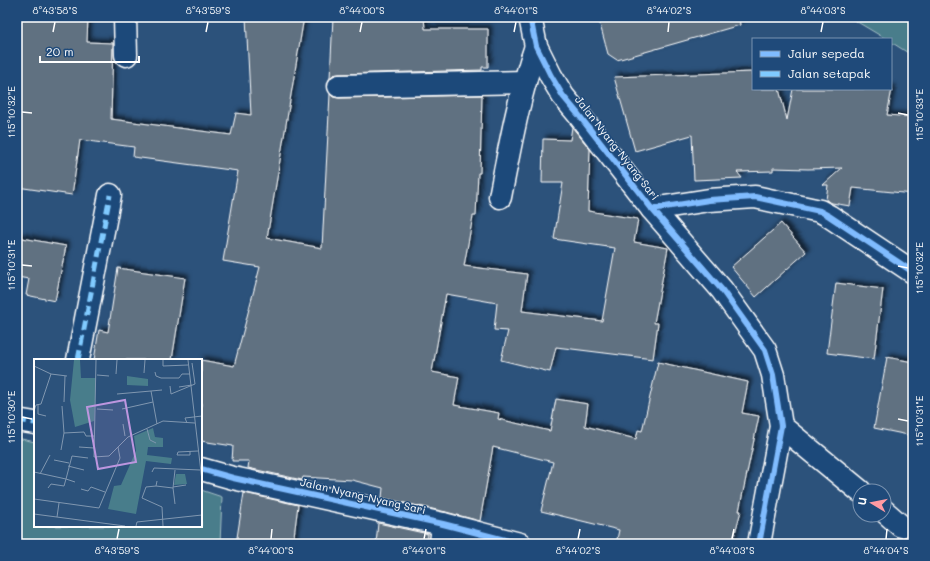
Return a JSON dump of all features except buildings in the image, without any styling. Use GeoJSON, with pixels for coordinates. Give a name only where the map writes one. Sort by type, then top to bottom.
{"type":"FeatureCollection","features":[{"type":"Feature","properties":{"kind":"street"},"geometry":{"type":"LineString","coordinates":[[125,17],[126,55]]}},
{"type":"Feature","properties":{"kind":"street","name":"Jalan Nyang-Nyang Sari"},"geometry":{"type":"LineString","coordinates":[[530,17],[536,46],[563,96],[652,209],[722,290],[765,350],[773,375],[781,426],[759,544]]}},
{"type":"Feature","properties":{"kind":"street"},"geometry":{"type":"LineString","coordinates":[[500,197],[515,119],[528,68],[536,46]]}},
{"type":"Feature","properties":{"kind":"street"},"geometry":{"type":"LineString","coordinates":[[339,86],[525,82]]}},
{"type":"Feature","properties":{"kind":"street"},"geometry":{"type":"LineString","coordinates":[[78,359],[110,195]]}},
{"type":"Feature","properties":{"kind":"street"},"geometry":{"type":"LineString","coordinates":[[652,209],[709,200],[755,197],[812,209],[829,216],[913,272]]}},
{"type":"Feature","properties":{"kind":"street"},"geometry":{"type":"LineString","coordinates":[[17,420],[34,423]]}},
{"type":"Feature","properties":{"kind":"street"},"geometry":{"type":"LineString","coordinates":[[781,426],[852,484]]}},
{"type":"Feature","properties":{"kind":"street","name":"Jalan Nyang-Nyang Sari"},"geometry":{"type":"LineString","coordinates":[[202,469],[442,534],[520,544]]}},
{"type":"Feature","properties":{"kind":"street"},"geometry":{"type":"LineString","coordinates":[[892,518],[901,526]]}},
{"type":"Feature","properties":{"kind":"green space"},"geometry":{"type":"Polygon","coordinates":[[[849,17],[913,17],[913,56],[892,43],[892,38],[884,38],[849,17]]]}},
{"type":"Feature","properties":{"kind":"green space"},"geometry":{"type":"Polygon","coordinates":[[[17,438],[34,442],[34,527],[202,527],[202,490],[222,497],[220,544],[17,544],[17,438]]]}},
{"type":"Feature","properties":{"kind":"marked path"},"geometry":{"type":"LineString","coordinates":[[78,359],[110,195]]}},
{"type":"Feature","properties":{"kind":"marked path"},"geometry":{"type":"LineString","coordinates":[[911,271],[913,259]]}},
{"type":"Feature","properties":{"kind":"marked path"},"geometry":{"type":"LineString","coordinates":[[17,420],[34,423]]}},
{"type":"Feature","properties":{"kind":"cycle path"},"geometry":{"type":"LineString","coordinates":[[530,17],[536,46],[563,96],[652,209],[722,290],[765,350],[773,375],[781,426],[759,544]]}},
{"type":"Feature","properties":{"kind":"cycle path"},"geometry":{"type":"LineString","coordinates":[[652,209],[709,200],[755,197],[820,211],[913,272]]}},
{"type":"Feature","properties":{"kind":"cycle path"},"geometry":{"type":"LineString","coordinates":[[202,469],[233,478],[443,524],[520,544]]}}]}
